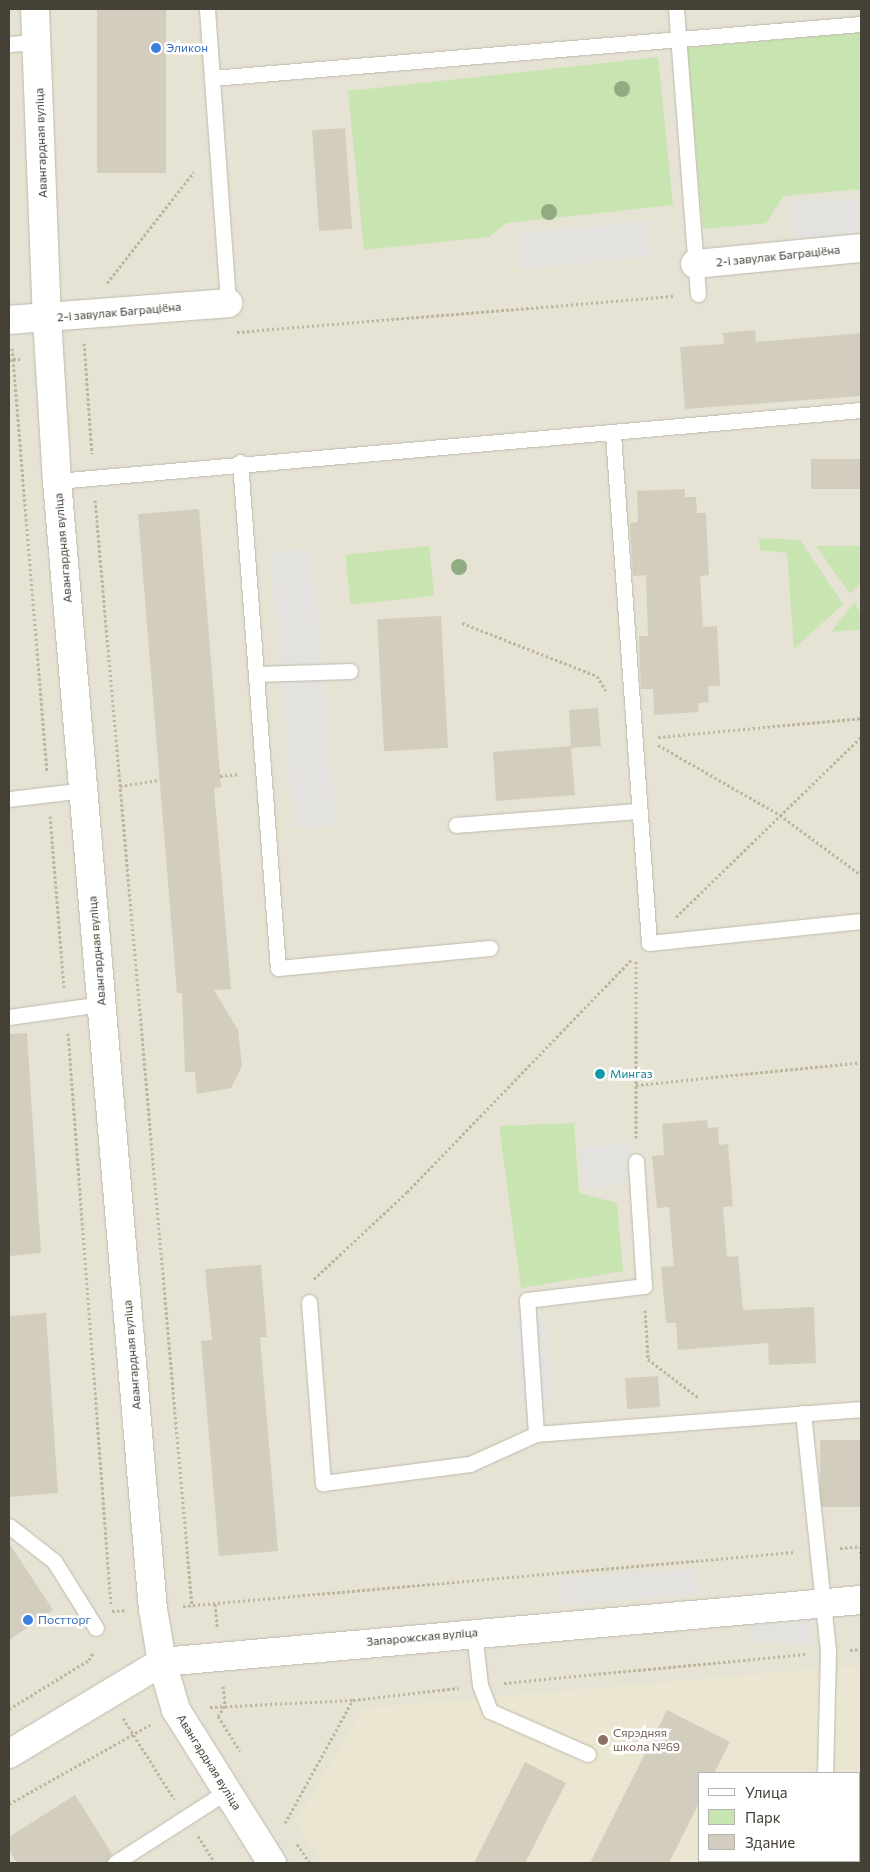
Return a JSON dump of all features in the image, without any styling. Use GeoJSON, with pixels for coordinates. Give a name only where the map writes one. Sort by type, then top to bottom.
{"type":"FeatureCollection","features":[{"type":"Feature","properties":{"kind":"street","name":"Авангардная вуліца"},"geometry":{"type":"LineString","coordinates":[[35,9],[47,318],[57,481],[153,1609],[162,1662],[176,1710],[272,1863]]}},
{"type":"Feature","properties":{"kind":"street","name":"2-і завулак Баграціёна"},"geometry":{"type":"LineString","coordinates":[[695,264],[861,248]]}},
{"type":"Feature","properties":{"kind":"street","name":"2-і завулак Баграціёна"},"geometry":{"type":"LineString","coordinates":[[9,320],[228,303]]}},
{"type":"Feature","properties":{"kind":"street","name":"Запарожская вуліца"},"geometry":{"type":"LineString","coordinates":[[9,1754],[162,1662],[220,1654],[861,1600]]}},
{"type":"Feature","properties":{"kind":"lane"},"geometry":{"type":"LineString","coordinates":[[207,9],[228,303]]}},
{"type":"Feature","properties":{"kind":"lane"},"geometry":{"type":"LineString","coordinates":[[676,9],[698,294]]}},
{"type":"Feature","properties":{"kind":"lane"},"geometry":{"type":"LineString","coordinates":[[212,78],[861,24]]}},
{"type":"Feature","properties":{"kind":"lane"},"geometry":{"type":"LineString","coordinates":[[9,44],[37,42]]}},
{"type":"Feature","properties":{"kind":"lane"},"geometry":{"type":"LineString","coordinates":[[57,481],[93,475],[240,462],[613,434],[861,410]]}},
{"type":"Feature","properties":{"kind":"lane"},"geometry":{"type":"LineString","coordinates":[[613,434],[636,811],[648,943],[861,921]]}},
{"type":"Feature","properties":{"kind":"lane"},"geometry":{"type":"LineString","coordinates":[[240,462],[278,968],[490,948]]}},
{"type":"Feature","properties":{"kind":"lane"},"geometry":{"type":"LineString","coordinates":[[256,674],[350,671]]}},
{"type":"Feature","properties":{"kind":"lane"},"geometry":{"type":"LineString","coordinates":[[9,799],[84,790]]}},
{"type":"Feature","properties":{"kind":"lane"},"geometry":{"type":"LineString","coordinates":[[456,825],[636,811]]}},
{"type":"Feature","properties":{"kind":"lane"},"geometry":{"type":"LineString","coordinates":[[9,1017],[102,1004]]}},
{"type":"Feature","properties":{"kind":"lane"},"geometry":{"type":"LineString","coordinates":[[536,1434],[527,1300],[644,1286],[636,1161]]}},
{"type":"Feature","properties":{"kind":"lane"},"geometry":{"type":"LineString","coordinates":[[309,1302],[323,1483],[470,1464],[536,1434],[861,1409]]}},
{"type":"Feature","properties":{"kind":"lane"},"geometry":{"type":"LineString","coordinates":[[803,1413],[828,1652],[825,1772]]}},
{"type":"Feature","properties":{"kind":"lane"},"geometry":{"type":"LineString","coordinates":[[9,1526],[54,1561],[96,1628]]}},
{"type":"Feature","properties":{"kind":"lane"},"geometry":{"type":"LineString","coordinates":[[474,1633],[480,1685],[490,1711],[588,1754]]}},
{"type":"Feature","properties":{"kind":"lane"},"geometry":{"type":"LineString","coordinates":[[115,1863],[226,1791]]}},
{"type":"Feature","properties":{"kind":"path"},"geometry":{"type":"LineString","coordinates":[[192,1606],[93,475],[82,315],[216,144]]}},
{"type":"Feature","properties":{"kind":"path"},"geometry":{"type":"LineString","coordinates":[[233,333],[698,294]]}},
{"type":"Feature","properties":{"kind":"path"},"geometry":{"type":"LineString","coordinates":[[84,345],[94,344]]}},
{"type":"Feature","properties":{"kind":"path"},"geometry":{"type":"LineString","coordinates":[[9,360],[13,359],[66,1009],[111,1611]]}},
{"type":"Feature","properties":{"kind":"path"},"geometry":{"type":"LineString","coordinates":[[462,623],[596,676],[631,730],[780,815],[861,875]]}},
{"type":"Feature","properties":{"kind":"path"},"geometry":{"type":"LineString","coordinates":[[646,738],[861,718]]}},
{"type":"Feature","properties":{"kind":"path"},"geometry":{"type":"LineString","coordinates":[[648,943],[861,737]]}},
{"type":"Feature","properties":{"kind":"path"},"geometry":{"type":"LineString","coordinates":[[120,786],[160,780]]}},
{"type":"Feature","properties":{"kind":"path"},"geometry":{"type":"LineString","coordinates":[[309,1302],[309,1284],[407,1192],[636,956],[636,1161]]}},
{"type":"Feature","properties":{"kind":"path"},"geometry":{"type":"LineString","coordinates":[[636,1085],[861,1062]]}},
{"type":"Feature","properties":{"kind":"path"},"geometry":{"type":"LineString","coordinates":[[644,1286],[648,1359],[726,1420]]}},
{"type":"Feature","properties":{"kind":"path"},"geometry":{"type":"LineString","coordinates":[[153,1609],[861,1546],[861,1561]]}},
{"type":"Feature","properties":{"kind":"path"},"geometry":{"type":"LineString","coordinates":[[215,1604],[225,1706],[218,1716],[244,1757]]}},
{"type":"Feature","properties":{"kind":"path"},"geometry":{"type":"LineString","coordinates":[[9,1709],[89,1660],[97,1647]]}},
{"type":"Feature","properties":{"kind":"path"},"geometry":{"type":"LineString","coordinates":[[9,1804],[176,1710],[353,1700],[480,1685],[861,1649]]}},
{"type":"Feature","properties":{"kind":"path"},"geometry":{"type":"LineString","coordinates":[[89,1660],[133,1734],[215,1863]]}},
{"type":"Feature","properties":{"kind":"path"},"geometry":{"type":"LineString","coordinates":[[284,1823],[353,1700]]}},
{"type":"Feature","properties":{"kind":"path"},"geometry":{"type":"LineString","coordinates":[[279,1815],[290,1831]]}},
{"type":"Feature","properties":{"kind":"path"},"geometry":{"type":"LineString","coordinates":[[295,1839],[310,1863]]}},
{"type":"Feature","properties":{"kind":"shaded area"},"geometry":{"type":"Polygon","coordinates":[[[9,9],[861,9],[861,1863],[9,1863],[9,9]]]}},
{"type":"Feature","properties":{"kind":"shaded area"},"geometry":{"type":"Polygon","coordinates":[[[792,199],[861,199],[861,237],[792,237],[792,199]]]}},
{"type":"Feature","properties":{"kind":"shaded area"},"geometry":{"type":"Polygon","coordinates":[[[649,221],[652,257],[519,269],[516,233],[649,221]]]}},
{"type":"Feature","properties":{"kind":"shaded area"},"geometry":{"type":"Polygon","coordinates":[[[312,549],[336,825],[294,829],[270,553],[312,549]]]}},
{"type":"Feature","properties":{"kind":"shaded area"},"geometry":{"type":"Polygon","coordinates":[[[631,1142],[633,1182],[583,1190],[581,1148],[631,1142]]]}},
{"type":"Feature","properties":{"kind":"shaded area"},"geometry":{"type":"Polygon","coordinates":[[[545,1314],[552,1399],[520,1402],[512,1317],[545,1314]]]}},
{"type":"Feature","properties":{"kind":"shaded area"},"geometry":{"type":"Polygon","coordinates":[[[698,1568],[700,1595],[562,1605],[560,1578],[698,1568]]]}},
{"type":"Feature","properties":{"kind":"shaded area"},"geometry":{"type":"Polygon","coordinates":[[[750,1615],[812,1617],[811,1644],[749,1642],[750,1615]]]}},
{"type":"Feature","properties":{"kind":"shaded area","name":"Сярэдняя школа №69"},"geometry":{"type":"Polygon","coordinates":[[[861,1665],[861,1863],[322,1863],[296,1822],[363,1708],[861,1665]]]}},
{"type":"Feature","properties":{"kind":"green space"},"geometry":{"type":"Polygon","coordinates":[[[861,32],[861,189],[784,196],[766,223],[703,229],[687,48],[861,32]]]}},
{"type":"Feature","properties":{"kind":"green space"},"geometry":{"type":"Polygon","coordinates":[[[658,57],[673,205],[507,223],[489,237],[364,250],[348,91],[658,57]]]}},
{"type":"Feature","properties":{"kind":"green space"},"geometry":{"type":"Polygon","coordinates":[[[759,538],[800,540],[843,604],[794,649],[787,553],[760,550],[759,538]]]}},
{"type":"Feature","properties":{"kind":"green space"},"geometry":{"type":"Polygon","coordinates":[[[429,546],[434,596],[351,605],[345,555],[429,546]]]}},
{"type":"Feature","properties":{"kind":"green space"},"geometry":{"type":"Polygon","coordinates":[[[816,546],[861,546],[861,582],[850,594],[816,546]]]}},
{"type":"Feature","properties":{"kind":"green space"},"geometry":{"type":"Polygon","coordinates":[[[854,603],[861,613],[861,629],[831,632],[854,603]]]}},
{"type":"Feature","properties":{"kind":"green space"},"geometry":{"type":"Polygon","coordinates":[[[574,1123],[579,1193],[617,1203],[623,1271],[521,1288],[499,1126],[574,1123]]]}},
{"type":"Feature","properties":{"kind":"building"},"geometry":{"type":"Polygon","coordinates":[[[97,9],[166,9],[166,173],[97,173],[97,9]]]}},
{"type":"Feature","properties":{"kind":"building"},"geometry":{"type":"Polygon","coordinates":[[[345,128],[352,229],[319,231],[312,130],[345,128]]]}},
{"type":"Feature","properties":{"kind":"building"},"geometry":{"type":"Polygon","coordinates":[[[755,330],[756,342],[861,333],[861,396],[685,409],[680,347],[724,344],[723,333],[755,330]]]}},
{"type":"Feature","properties":{"kind":"building"},"geometry":{"type":"Polygon","coordinates":[[[811,459],[861,459],[861,489],[811,489],[811,459]]]}},
{"type":"Feature","properties":{"kind":"building"},"geometry":{"type":"Polygon","coordinates":[[[685,489],[685,497],[696,497],[697,513],[706,513],[709,575],[700,576],[703,627],[717,626],[720,686],[708,686],[709,702],[698,703],[699,712],[654,715],[653,689],[641,689],[639,636],[648,636],[646,575],[633,576],[630,523],[638,522],[637,491],[685,489]]]}},
{"type":"Feature","properties":{"kind":"building"},"geometry":{"type":"Polygon","coordinates":[[[199,509],[221,787],[214,788],[231,989],[214,990],[238,1030],[242,1066],[231,1088],[197,1094],[195,1072],[185,1072],[182,993],[177,993],[138,514],[199,509]]]}},
{"type":"Feature","properties":{"kind":"building"},"geometry":{"type":"Polygon","coordinates":[[[441,616],[448,748],[384,751],[377,619],[441,616]]]}},
{"type":"Feature","properties":{"kind":"building"},"geometry":{"type":"Polygon","coordinates":[[[598,708],[601,746],[571,748],[575,795],[496,801],[493,752],[571,746],[569,710],[598,708]]]}},
{"type":"Feature","properties":{"kind":"building"},"geometry":{"type":"Polygon","coordinates":[[[27,1033],[41,1253],[9,1256],[9,1034],[27,1033]]]}},
{"type":"Feature","properties":{"kind":"building"},"geometry":{"type":"Polygon","coordinates":[[[707,1120],[708,1128],[718,1127],[719,1145],[728,1144],[733,1206],[723,1207],[727,1257],[738,1256],[743,1310],[814,1307],[816,1363],[769,1365],[768,1343],[678,1350],[676,1323],[666,1323],[661,1267],[674,1266],[669,1207],[657,1208],[652,1156],[664,1155],[662,1124],[707,1120]]]}},
{"type":"Feature","properties":{"kind":"building"},"geometry":{"type":"Polygon","coordinates":[[[261,1265],[267,1337],[260,1337],[278,1551],[219,1556],[201,1341],[212,1340],[205,1269],[261,1265]]]}},
{"type":"Feature","properties":{"kind":"building"},"geometry":{"type":"Polygon","coordinates":[[[46,1313],[58,1493],[10,1497],[9,1316],[46,1313]]]}},
{"type":"Feature","properties":{"kind":"building"},"geometry":{"type":"Polygon","coordinates":[[[658,1376],[660,1407],[627,1409],[625,1378],[658,1376]]]}},
{"type":"Feature","properties":{"kind":"building"},"geometry":{"type":"Polygon","coordinates":[[[820,1440],[861,1440],[861,1507],[820,1507],[820,1440]]]}},
{"type":"Feature","properties":{"kind":"building"},"geometry":{"type":"Polygon","coordinates":[[[9,1543],[53,1610],[9,1640],[9,1543]]]}},
{"type":"Feature","properties":{"kind":"building"},"geometry":{"type":"Polygon","coordinates":[[[667,1710],[730,1742],[715,1772],[698,1772],[698,1805],[669,1863],[590,1863],[667,1710]]]}},
{"type":"Feature","properties":{"kind":"building"},"geometry":{"type":"Polygon","coordinates":[[[525,1762],[566,1783],[525,1863],[474,1863],[525,1762]]]}},
{"type":"Feature","properties":{"kind":"building"},"geometry":{"type":"Polygon","coordinates":[[[75,1795],[112,1854],[106,1863],[17,1863],[9,1850],[9,1837],[75,1795]]]}},
{"type":"Feature","properties":{"kind":"place","name":"Эликон"},"geometry":{"type":"Point","coordinates":[156,48]}},
{"type":"Feature","properties":{"kind":"place","name":"Мингаз"},"geometry":{"type":"Point","coordinates":[600,1074]}},
{"type":"Feature","properties":{"kind":"place","name":"Постторг"},"geometry":{"type":"Point","coordinates":[28,1620]}},
{"type":"Feature","properties":{"kind":"place","name":"Сярэдняя школа №69"},"geometry":{"type":"Point","coordinates":[603,1740]}}]}
